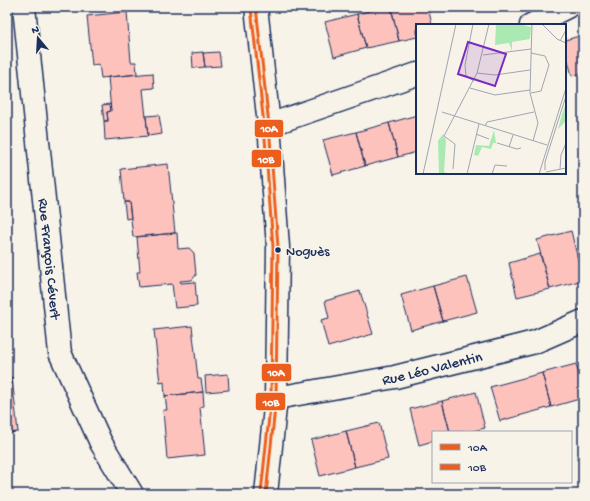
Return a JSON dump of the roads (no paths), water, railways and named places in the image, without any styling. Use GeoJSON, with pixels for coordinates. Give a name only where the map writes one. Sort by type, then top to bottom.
{"type":"FeatureCollection","features":[{"type":"Feature","properties":{"kind":"street","name":"Rue François Cévert"},"geometry":{"type":"LineString","coordinates":[[24,7],[60,353],[101,443],[132,494]]}},
{"type":"Feature","properties":{"kind":"street"},"geometry":{"type":"LineString","coordinates":[[256,7],[269,126],[278,247],[276,398],[266,494]]}},
{"type":"Feature","properties":{"kind":"street"},"geometry":{"type":"LineString","coordinates":[[533,24],[567,7]]}},
{"type":"Feature","properties":{"kind":"street"},"geometry":{"type":"LineString","coordinates":[[269,126],[416,74]]}},
{"type":"Feature","properties":{"kind":"street","name":"Rue Léo Valentin"},"geometry":{"type":"LineString","coordinates":[[276,398],[403,375],[535,342],[583,321]]}},
{"type":"Feature","properties":{"kind":"place","name":"Noguès"},"geometry":{"type":"Point","coordinates":[278,250]}}]}
